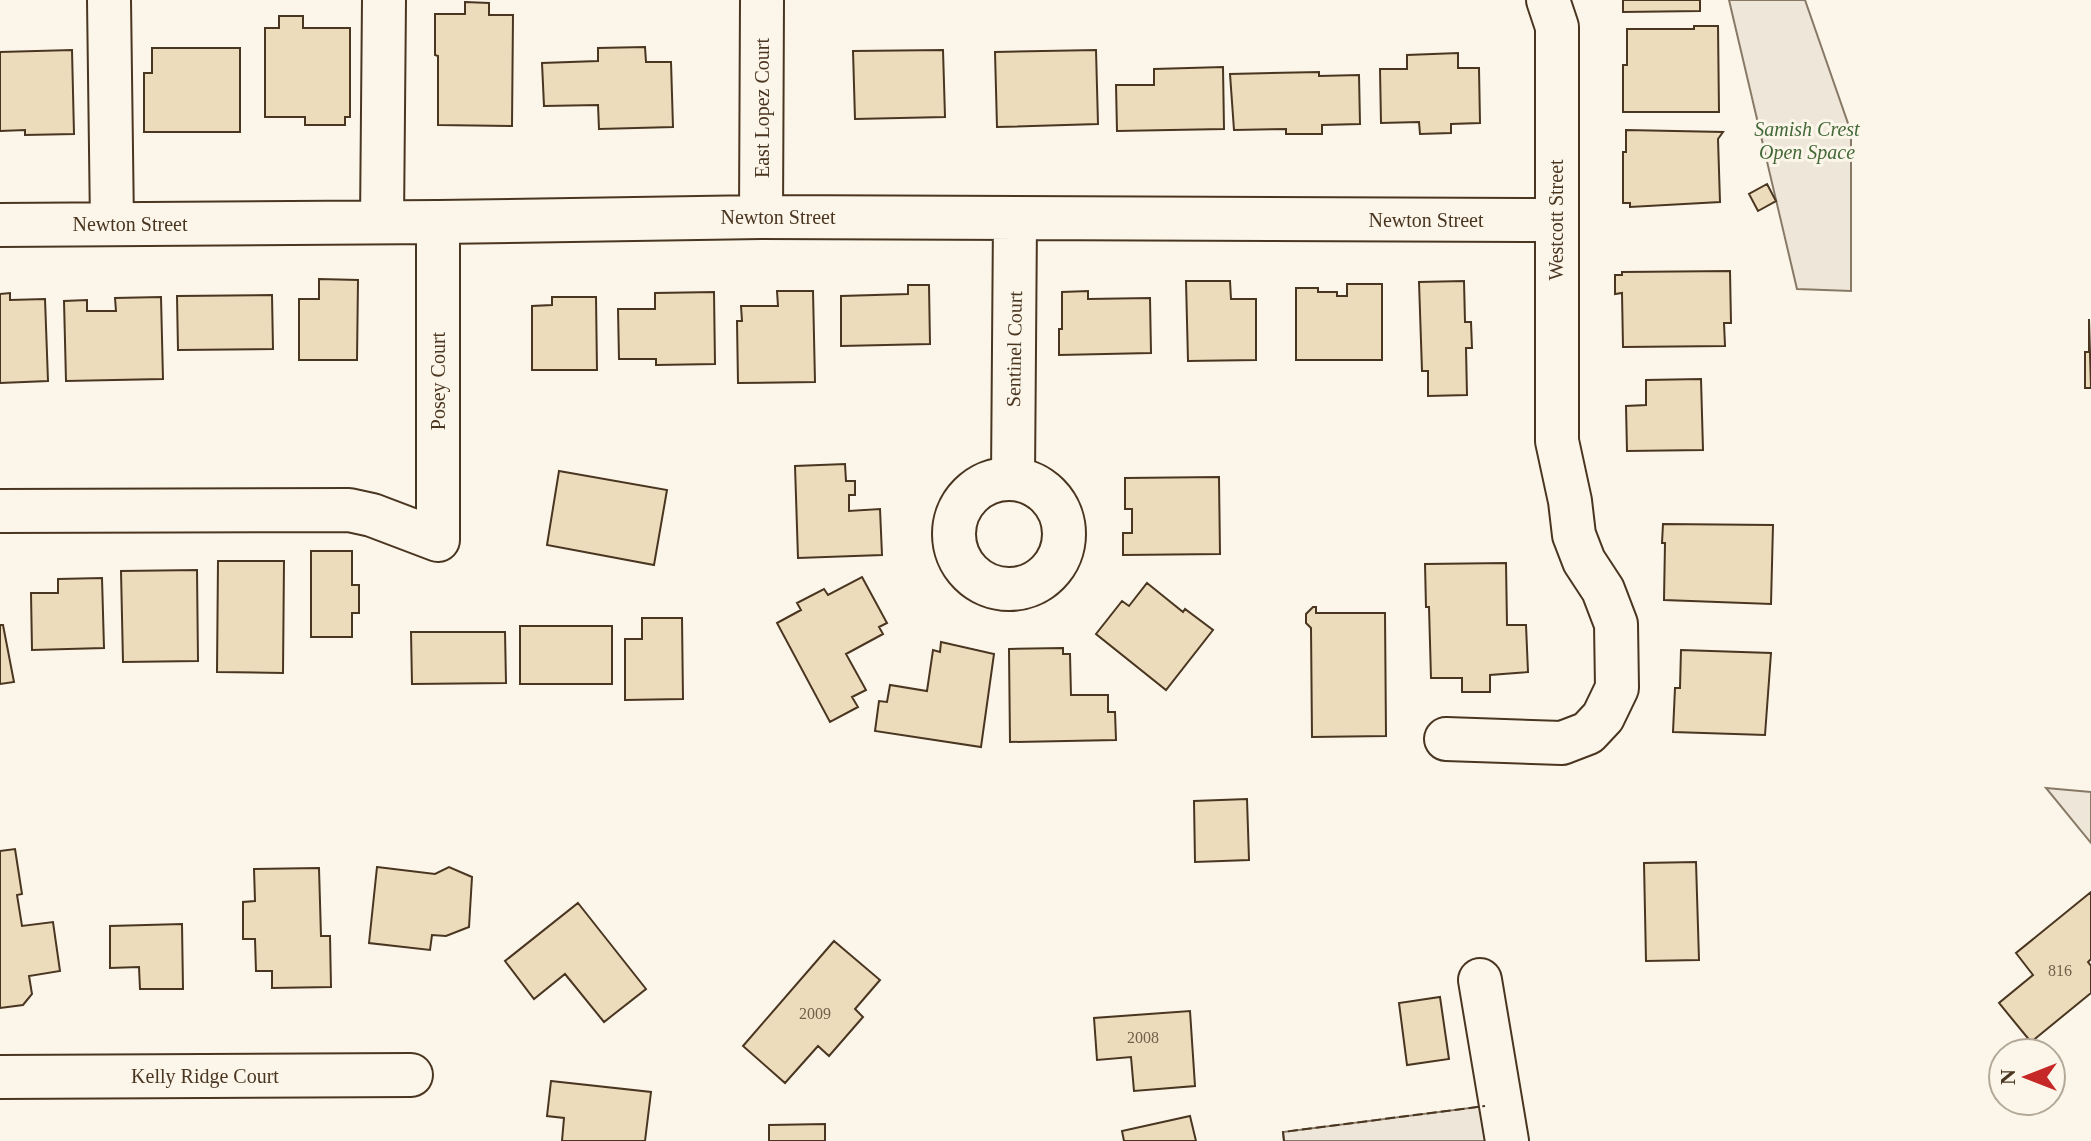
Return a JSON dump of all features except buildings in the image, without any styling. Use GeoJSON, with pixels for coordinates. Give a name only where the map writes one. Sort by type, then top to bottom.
{"type":"FeatureCollection","features":[{"type":"Feature","properties":{"kind":"street"},"geometry":{"type":"LineString","coordinates":[[109,0],[112,224]]}},
{"type":"Feature","properties":{"kind":"street"},"geometry":{"type":"LineString","coordinates":[[382,222],[384,0]]}},
{"type":"Feature","properties":{"kind":"street","name":"East Lopez Court"},"geometry":{"type":"LineString","coordinates":[[761,217],[762,0]]}},
{"type":"Feature","properties":{"kind":"street","name":"Westcott Street"},"geometry":{"type":"LineString","coordinates":[[1446,739],[1562,743],[1588,733],[1603,717],[1617,688],[1616,624],[1603,590],[1584,561],[1574,535],[1557,441],[1557,27],[1548,0]]}},
{"type":"Feature","properties":{"kind":"street","name":"Newton Street"},"geometry":{"type":"LineString","coordinates":[[0,225],[761,217],[1556,220]]}},
{"type":"Feature","properties":{"kind":"street","name":"Sentinel Court"},"geometry":{"type":"LineString","coordinates":[[1013,478],[1015,219]]}},
{"type":"Feature","properties":{"kind":"street","name":"Posey Court"},"geometry":{"type":"LineString","coordinates":[[0,511],[349,510],[372,515],[438,540],[438,222]]}},
{"type":"Feature","properties":{"kind":"street"},"geometry":{"type":"LineString","coordinates":[[1480,980],[1507,1141]]}},
{"type":"Feature","properties":{"kind":"street","name":"Kelly Ridge Court"},"geometry":{"type":"LineString","coordinates":[[0,1077],[411,1075]]}},
{"type":"Feature","properties":{"kind":"green space","name":"Samish Crest Open Space"},"geometry":{"type":"Polygon","coordinates":[[[1729,0],[1805,0],[1851,132],[1851,291],[1797,289],[1729,0]]]}},
{"type":"Feature","properties":{"kind":"green space"},"geometry":{"type":"Polygon","coordinates":[[[2046,788],[2091,792],[2091,843],[2046,788]]]}},
{"type":"Feature","properties":{"kind":"green space"},"geometry":{"type":"Polygon","coordinates":[[[1485,1106],[1489,1141],[1284,1141],[1283,1132],[1485,1106]]]}},
{"type":"Feature","properties":{"kind":"fence"},"geometry":{"type":"LineString","coordinates":[[1284,1141],[1283,1132],[1485,1106]]}}]}
